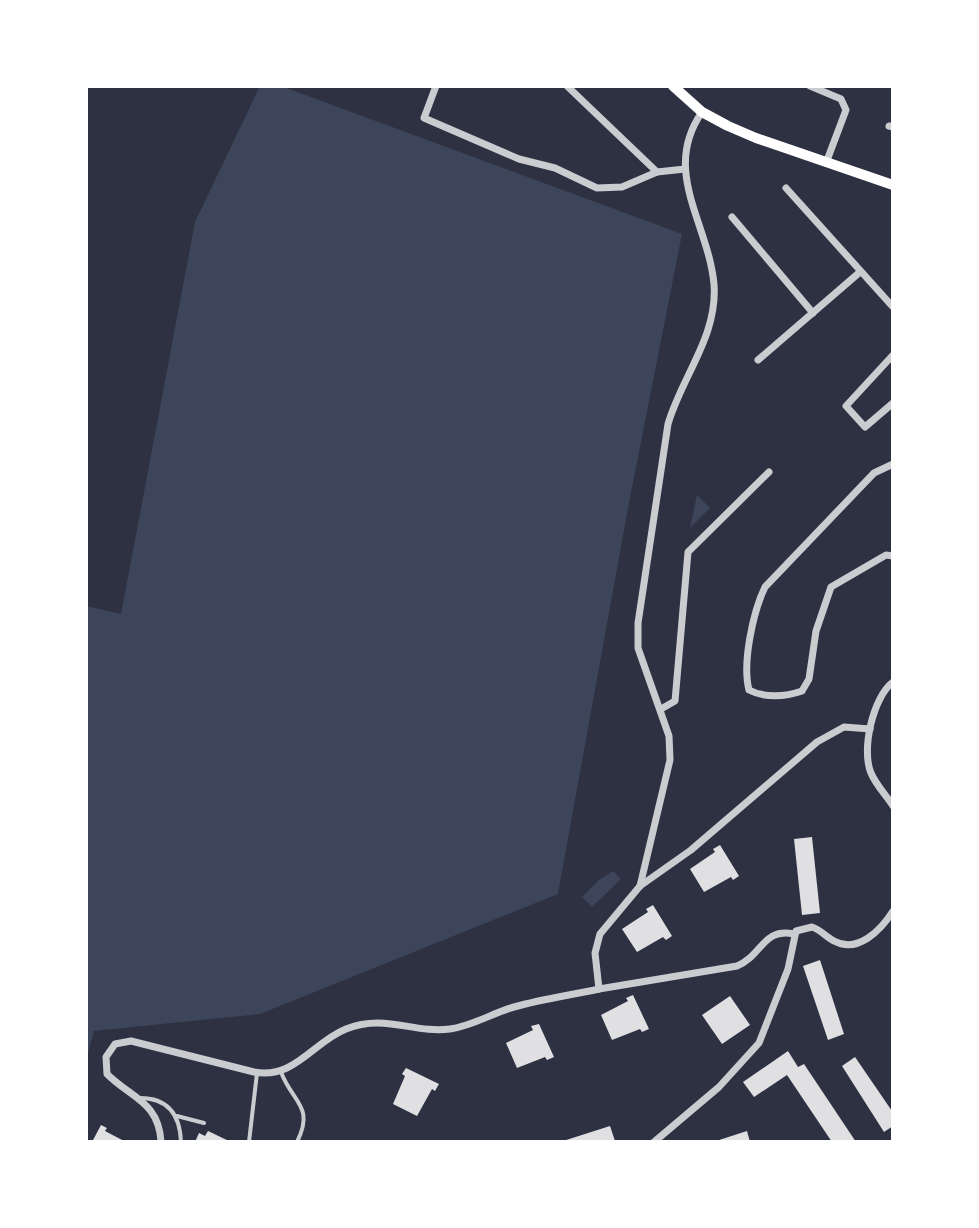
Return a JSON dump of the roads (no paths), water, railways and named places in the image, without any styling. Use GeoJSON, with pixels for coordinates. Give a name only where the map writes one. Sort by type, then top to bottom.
{"type":"FeatureCollection","features":[{"type":"Feature","properties":{"kind":"main road"},"geometry":{"type":"LineString","coordinates":[[673,86],[702,112],[756,138],[893,185]]}},
{"type":"Feature","properties":{"kind":"street"},"geometry":{"type":"LineString","coordinates":[[436,86],[424,118],[519,159],[555,168],[597,188],[622,187],[657,172],[685,169]]}},
{"type":"Feature","properties":{"kind":"street"},"geometry":{"type":"LineString","coordinates":[[567,86],[657,172]]}},
{"type":"Feature","properties":{"kind":"street"},"geometry":{"type":"LineString","coordinates":[[810,86],[841,99],[846,110],[826,163]]}},
{"type":"Feature","properties":{"kind":"street"},"geometry":{"type":"LineString","coordinates":[[640,886],[670,760],[669,736],[638,648],[638,623],[668,424],[674,401],[706,340],[713,317],[710,257],[687,187],[685,169],[688,135],[702,112]]}},
{"type":"Feature","properties":{"kind":"street"},"geometry":{"type":"LineString","coordinates":[[786,188],[893,307]]}},
{"type":"Feature","properties":{"kind":"street"},"geometry":{"type":"LineString","coordinates":[[732,217],[813,313]]}},
{"type":"Feature","properties":{"kind":"street"},"geometry":{"type":"LineString","coordinates":[[758,360],[860,272]]}},
{"type":"Feature","properties":{"kind":"street"},"geometry":{"type":"LineString","coordinates":[[893,355],[846,406],[865,427],[893,403]]}},
{"type":"Feature","properties":{"kind":"street"},"geometry":{"type":"LineString","coordinates":[[893,464],[874,473],[765,587],[757,602],[745,676],[749,690],[759,695],[802,691],[809,679],[816,631],[831,587],[886,555],[893,556]]}},
{"type":"Feature","properties":{"kind":"street"},"geometry":{"type":"LineString","coordinates":[[661,709],[675,701],[688,552],[769,472]]}},
{"type":"Feature","properties":{"kind":"street"},"geometry":{"type":"LineString","coordinates":[[893,682],[883,691],[870,729],[870,769],[893,806]]}},
{"type":"Feature","properties":{"kind":"street"},"geometry":{"type":"LineString","coordinates":[[599,989],[595,953],[600,934],[640,886],[691,850],[817,742],[844,727],[870,729]]}},
{"type":"Feature","properties":{"kind":"street"},"geometry":{"type":"LineString","coordinates":[[654,1142],[719,1087],[759,1043],[788,969],[794,934],[802,928],[812,927],[839,943],[853,945],[875,932],[893,911]]}},
{"type":"Feature","properties":{"kind":"street"},"geometry":{"type":"LineString","coordinates":[[161,1142],[155,1116],[140,1098],[110,1077],[106,1070],[107,1053],[118,1042],[131,1041],[257,1073],[281,1072],[341,1031],[356,1026],[394,1023],[435,1030],[453,1029],[512,1007],[737,966],[752,958],[773,935],[784,932],[794,934]]}},
{"type":"Feature","properties":{"kind":"lane"},"geometry":{"type":"LineString","coordinates":[[281,1072],[303,1109],[304,1125],[297,1142]]}},
{"type":"Feature","properties":{"kind":"lane"},"geometry":{"type":"LineString","coordinates":[[249,1142],[257,1073]]}},
{"type":"Feature","properties":{"kind":"lane"},"geometry":{"type":"LineString","coordinates":[[140,1098],[163,1104],[177,1116],[204,1123]]}},
{"type":"Feature","properties":{"kind":"lane"},"geometry":{"type":"LineString","coordinates":[[177,1116],[181,1142]]}}]}
